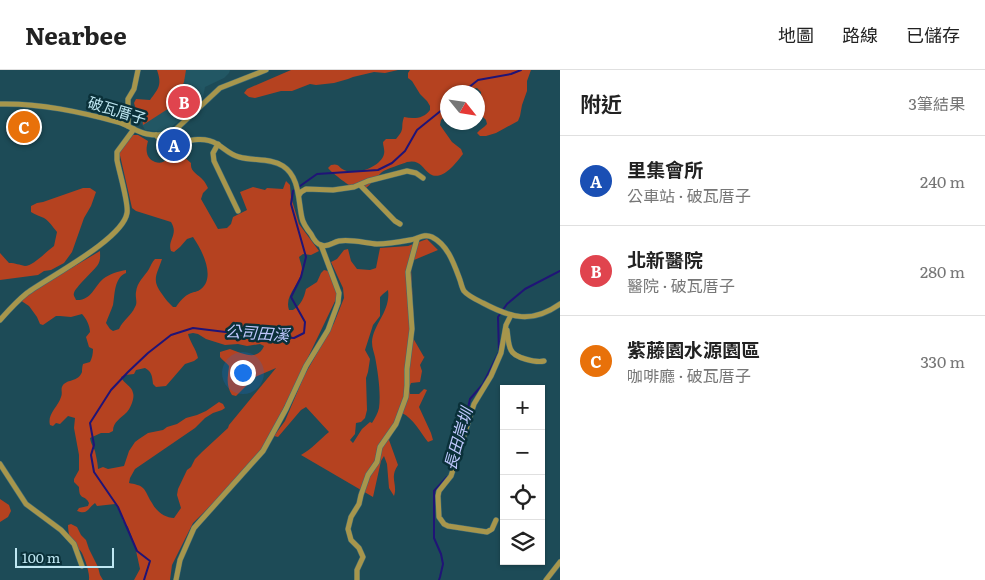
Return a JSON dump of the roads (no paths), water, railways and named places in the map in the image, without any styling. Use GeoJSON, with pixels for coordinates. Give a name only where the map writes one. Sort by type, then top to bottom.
{"type":"FeatureCollection","features":[{"type":"Feature","properties":{"kind":"street"},"geometry":{"type":"LineString","coordinates":[[0,320],[26,294],[101,244],[124,221],[127,213],[116,160],[117,152],[131,127],[128,99],[134,90],[138,70]]}},
{"type":"Feature","properties":{"kind":"street","name":"破瓦厝子"},"geometry":{"type":"LineString","coordinates":[[0,104],[29,104],[58,109],[112,121],[148,134],[165,136],[173,132],[220,88],[266,70]]}},
{"type":"Feature","properties":{"kind":"street"},"geometry":{"type":"LineString","coordinates":[[156,135],[166,146],[201,138],[210,140],[241,158],[269,161],[282,165],[293,177],[302,220],[314,240],[321,245],[328,246],[338,241],[379,244],[417,239],[428,235],[441,244],[452,258],[464,290],[469,295],[497,311],[515,316],[530,317],[541,314],[560,304]]}},
{"type":"Feature","properties":{"kind":"street"},"geometry":{"type":"LineString","coordinates":[[218,144],[213,154],[214,160],[238,211]]}},
{"type":"Feature","properties":{"kind":"street"},"geometry":{"type":"LineString","coordinates":[[298,194],[306,189],[333,190],[354,187],[407,171],[416,173],[422,178]]}},
{"type":"Feature","properties":{"kind":"street"},"geometry":{"type":"LineString","coordinates":[[360,185],[400,224]]}},
{"type":"Feature","properties":{"kind":"street"},"geometry":{"type":"LineString","coordinates":[[357,580],[357,570],[363,557],[359,548],[351,540],[348,529],[351,517],[359,504],[368,475],[377,462],[380,447],[396,424],[406,398],[408,385],[407,369],[412,329],[408,272],[417,239]]}},
{"type":"Feature","properties":{"kind":"street"},"geometry":{"type":"LineString","coordinates":[[176,580],[180,560],[194,528],[263,451],[306,366],[328,330],[338,304],[338,293],[321,245]]}},
{"type":"Feature","properties":{"kind":"street"},"geometry":{"type":"LineString","coordinates":[[496,520],[492,529],[487,532],[448,526],[439,517],[438,496],[439,491],[451,476],[474,404],[491,376],[501,353],[509,314]]}},
{"type":"Feature","properties":{"kind":"street"},"geometry":{"type":"LineString","coordinates":[[506,325],[511,351],[515,355],[538,362],[544,361]]}},
{"type":"Feature","properties":{"kind":"street"},"geometry":{"type":"LineString","coordinates":[[0,464],[26,504],[61,530],[74,544],[82,566]]}},
{"type":"Feature","properties":{"kind":"street"},"geometry":{"type":"LineString","coordinates":[[546,580],[560,562]]}},
{"type":"Feature","properties":{"kind":"waterway","name":"公司田溪"},"geometry":{"type":"LineString","coordinates":[[472,85],[478,80],[511,74],[521,70]]}},
{"type":"Feature","properties":{"kind":"waterway","name":"公司田溪"},"geometry":{"type":"LineString","coordinates":[[144,580],[150,561],[137,551],[118,507],[94,472],[91,455],[94,445],[90,423],[111,390],[148,353],[171,335],[193,328],[294,338],[304,333],[305,322],[291,297],[301,277],[306,257],[291,204],[293,191],[317,174],[378,170],[392,163],[405,151],[417,130],[440,111]]}},
{"type":"Feature","properties":{"kind":"waterway","name":"長田岸圳"},"geometry":{"type":"LineString","coordinates":[[464,426],[470,399],[483,384],[499,352],[498,317],[507,304],[525,289],[560,271]]}},
{"type":"Feature","properties":{"kind":"waterway","name":"長田岸圳"},"geometry":{"type":"LineString","coordinates":[[439,580],[443,564],[434,538],[434,491],[447,477]]}},
{"type":"Feature","properties":{"kind":"place","name":"北新醫院"},"geometry":{"type":"Point","coordinates":[184,102]}},
{"type":"Feature","properties":{"kind":"place","name":"紫藤園水源園區"},"geometry":{"type":"Point","coordinates":[24,127]}},
{"type":"Feature","properties":{"kind":"place","name":"里集會所"},"geometry":{"type":"Point","coordinates":[174,145]}}]}
